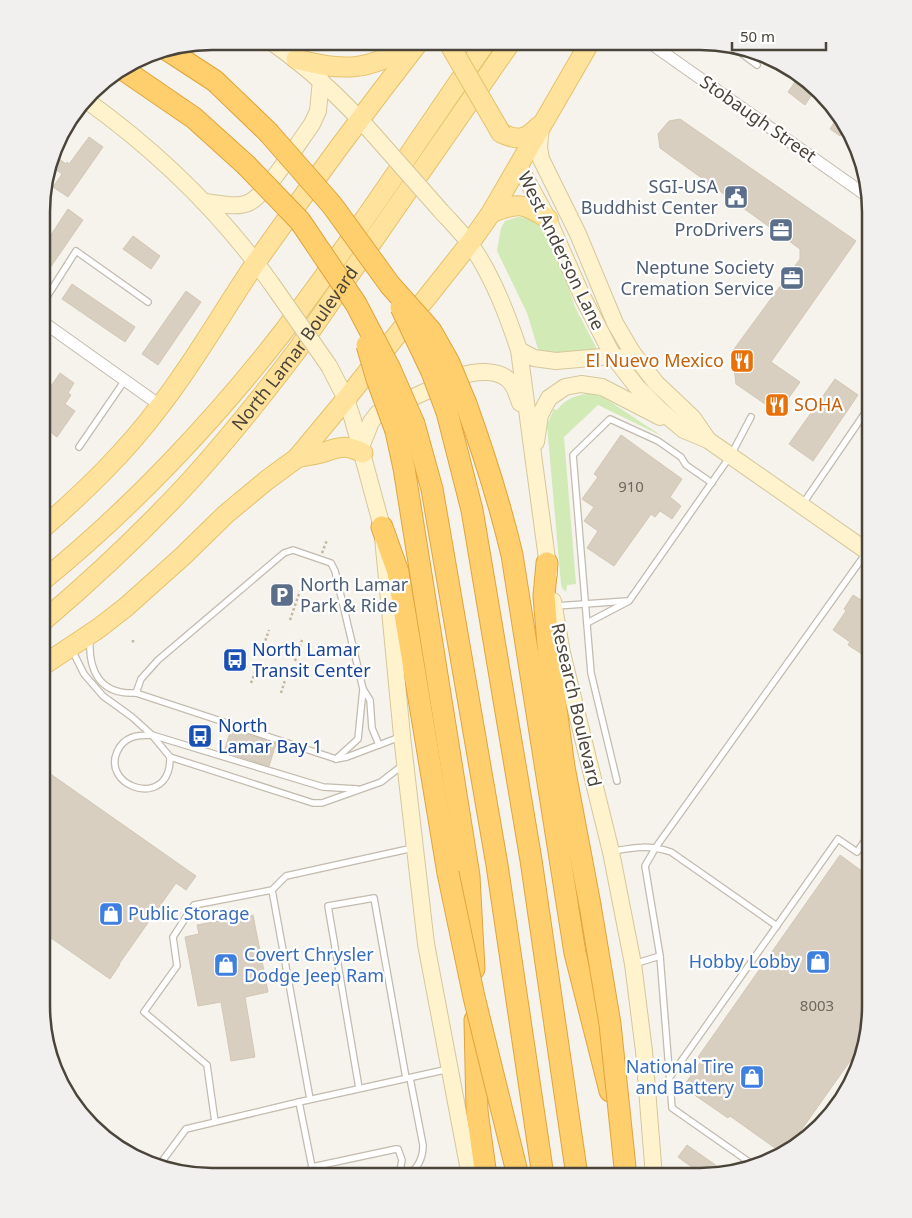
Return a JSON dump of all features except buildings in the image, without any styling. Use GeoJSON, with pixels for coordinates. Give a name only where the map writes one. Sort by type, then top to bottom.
{"type":"FeatureCollection","features":[{"type":"Feature","properties":{"kind":"highway"},"geometry":{"type":"LineString","coordinates":[[175,55],[215,82],[268,132],[332,205],[390,285],[431,331],[449,363],[466,404],[485,457],[512,555],[575,953],[629,1168]]}},
{"type":"Feature","properties":{"kind":"highway"},"geometry":{"type":"LineString","coordinates":[[129,73],[194,118],[246,165],[300,222],[356,304],[377,379],[405,428],[432,489],[496,865],[542,1168]]}},
{"type":"Feature","properties":{"kind":"highway"},"geometry":{"type":"LineString","coordinates":[[390,285],[432,372],[447,412],[472,510],[531,860],[576,1168]]}},
{"type":"Feature","properties":{"kind":"highway"},"geometry":{"type":"LineString","coordinates":[[405,428],[404,468],[469,876],[473,940],[477,1110],[485,1168]]}},
{"type":"Feature","properties":{"kind":"highway"},"geometry":{"type":"LineString","coordinates":[[382,527],[398,572],[448,873],[474,996],[516,1168]]}},
{"type":"Feature","properties":{"kind":"highway"},"geometry":{"type":"LineString","coordinates":[[547,563],[544,596],[549,657],[564,767],[610,1024],[625,1168]]}},
{"type":"Feature","properties":{"kind":"main road"},"geometry":{"type":"LineString","coordinates":[[283,50],[321,80],[359,118],[470,243]]}},
{"type":"Feature","properties":{"kind":"main road"},"geometry":{"type":"LineString","coordinates":[[296,59],[315,64],[342,67],[366,66],[389,58],[404,50]]}},
{"type":"Feature","properties":{"kind":"main road"},"geometry":{"type":"LineString","coordinates":[[50,522],[116,460],[161,406],[256,262],[359,118],[412,50]]}},
{"type":"Feature","properties":{"kind":"main road"},"geometry":{"type":"LineString","coordinates":[[453,50],[518,164]]}},
{"type":"Feature","properties":{"kind":"main road","name":"North Lamar Boulevard"},"geometry":{"type":"LineString","coordinates":[[50,574],[114,517],[164,468],[242,382],[282,332],[372,208],[481,50]]}},
{"type":"Feature","properties":{"kind":"main road","name":"North Lamar Boulevard"},"geometry":{"type":"LineString","coordinates":[[50,615],[96,574],[189,482],[261,397],[298,349],[506,50]]}},
{"type":"Feature","properties":{"kind":"main road"},"geometry":{"type":"LineString","coordinates":[[50,661],[71,648],[126,606],[226,514],[297,458],[470,243],[491,213],[585,50]]}},
{"type":"Feature","properties":{"kind":"main road"},"geometry":{"type":"LineString","coordinates":[[204,202],[235,205],[249,203],[261,194],[312,124],[318,111],[321,80]]}},
{"type":"Feature","properties":{"kind":"main road"},"geometry":{"type":"LineString","coordinates":[[91,104],[147,147],[204,202],[256,262],[330,366],[346,399],[362,450],[382,527],[402,736],[426,944],[468,1168]]}},
{"type":"Feature","properties":{"kind":"main road"},"geometry":{"type":"LineString","coordinates":[[501,133],[514,138],[528,137],[541,124]]}},
{"type":"Feature","properties":{"kind":"main road"},"geometry":{"type":"LineString","coordinates":[[541,124],[539,147],[541,159],[578,234],[615,323],[644,369]]}},
{"type":"Feature","properties":{"kind":"main road","name":"West Anderson Lane"},"geometry":{"type":"LineString","coordinates":[[518,164],[548,219],[583,298],[613,356],[637,387],[684,430],[708,440],[731,455],[862,548]]}},
{"type":"Feature","properties":{"kind":"main road"},"geometry":{"type":"LineString","coordinates":[[491,213],[509,206],[520,205],[532,208],[548,219]]}},
{"type":"Feature","properties":{"kind":"main road","name":"Research Boulevard"},"geometry":{"type":"LineString","coordinates":[[470,243],[490,277],[509,320],[519,350],[547,563],[562,653],[611,852],[633,964],[644,1051],[653,1168]]}},
{"type":"Feature","properties":{"kind":"main road"},"geometry":{"type":"LineString","coordinates":[[519,350],[534,358],[556,361],[613,356],[628,358],[644,369]]}},
{"type":"Feature","properties":{"kind":"main road","name":"West Anderson Lane"},"geometry":{"type":"LineString","coordinates":[[644,369],[666,394],[693,418],[708,440]]}},
{"type":"Feature","properties":{"kind":"main road"},"geometry":{"type":"LineString","coordinates":[[362,450],[371,422],[378,413],[471,372],[485,371],[507,379],[512,384],[528,421]]}},
{"type":"Feature","properties":{"kind":"main road"},"geometry":{"type":"LineString","coordinates":[[534,459],[540,415],[549,398],[565,387],[581,384],[602,387],[684,430]]}},
{"type":"Feature","properties":{"kind":"main road"},"geometry":{"type":"LineString","coordinates":[[297,458],[321,453],[339,446],[362,450]]}},
{"type":"Feature","properties":{"kind":"street","name":"Stobaugh Street"},"geometry":{"type":"LineString","coordinates":[[661,50],[861,192]]}},
{"type":"Feature","properties":{"kind":"street"},"geometry":{"type":"LineString","coordinates":[[50,328],[161,406]]}},
{"type":"Feature","properties":{"kind":"lane"},"geometry":{"type":"LineString","coordinates":[[747,58],[757,65]]}},
{"type":"Feature","properties":{"kind":"lane"},"geometry":{"type":"LineString","coordinates":[[50,291],[76,251],[148,302]]}},
{"type":"Feature","properties":{"kind":"lane"},"geometry":{"type":"LineString","coordinates":[[79,446],[125,380]]}},
{"type":"Feature","properties":{"kind":"lane"},"geometry":{"type":"LineString","coordinates":[[801,506],[862,416]]}},
{"type":"Feature","properties":{"kind":"lane"},"geometry":{"type":"LineString","coordinates":[[587,623],[629,601],[731,455],[751,417]]}},
{"type":"Feature","properties":{"kind":"lane"},"geometry":{"type":"LineString","coordinates":[[617,781],[591,673],[573,455],[610,419],[658,441],[682,457],[686,465],[712,483]]}},
{"type":"Feature","properties":{"kind":"lane"},"geometry":{"type":"LineString","coordinates":[[136,694],[141,679],[158,660],[284,553],[293,550],[331,562],[363,688],[370,700],[372,728],[379,745]]}},
{"type":"Feature","properties":{"kind":"lane"},"geometry":{"type":"LineString","coordinates":[[747,1160],[672,1108],[660,956],[645,866],[656,847],[862,564]]}},
{"type":"Feature","properties":{"kind":"lane"},"geometry":{"type":"LineString","coordinates":[[554,606],[629,601]]}},
{"type":"Feature","properties":{"kind":"lane"},"geometry":{"type":"LineString","coordinates":[[90,634],[89,650],[91,661],[101,683],[110,690],[124,694],[136,694],[336,759],[347,757],[402,736]]}},
{"type":"Feature","properties":{"kind":"lane"},"geometry":{"type":"LineString","coordinates":[[71,648],[84,674],[103,696],[132,717],[152,735],[170,757],[313,803],[322,803],[343,797],[381,782],[405,763]]}},
{"type":"Feature","properties":{"kind":"lane"},"geometry":{"type":"LineString","coordinates":[[336,759],[358,739],[363,688]]}},
{"type":"Feature","properties":{"kind":"lane"},"geometry":{"type":"LineString","coordinates":[[170,757],[169,771],[166,778],[158,785],[148,789],[138,789],[127,785],[119,776],[115,766],[115,756],[120,745],[127,738],[152,735],[323,787],[360,789]]}},
{"type":"Feature","properties":{"kind":"lane"},"geometry":{"type":"LineString","coordinates":[[670,1078],[838,839],[857,852],[862,845]]}},
{"type":"Feature","properties":{"kind":"lane"},"geometry":{"type":"LineString","coordinates":[[611,852],[656,847],[671,852],[777,926]]}},
{"type":"Feature","properties":{"kind":"lane"},"geometry":{"type":"LineString","coordinates":[[215,1122],[207,1065],[144,1012],[177,966],[173,937],[194,905],[272,890],[286,876],[415,848]]}},
{"type":"Feature","properties":{"kind":"lane"},"geometry":{"type":"LineString","coordinates":[[272,890],[310,1099]]}},
{"type":"Feature","properties":{"kind":"lane"},"geometry":{"type":"LineString","coordinates":[[359,1088],[328,906],[374,898],[408,1078],[424,1145],[423,1153],[416,1168]]}},
{"type":"Feature","properties":{"kind":"lane"},"geometry":{"type":"LineString","coordinates":[[633,964],[660,956]]}},
{"type":"Feature","properties":{"kind":"lane"},"geometry":{"type":"LineString","coordinates":[[163,1160],[186,1129],[310,1099],[449,1069]]}},
{"type":"Feature","properties":{"kind":"lane"},"geometry":{"type":"LineString","coordinates":[[299,1102],[312,1167],[398,1149],[402,1160],[400,1168]]}},
{"type":"Feature","properties":{"kind":"path"},"geometry":{"type":"LineString","coordinates":[[320,559],[327,540]]}},
{"type":"Feature","properties":{"kind":"path"},"geometry":{"type":"LineString","coordinates":[[290,620],[300,591]]}},
{"type":"Feature","properties":{"kind":"path"},"geometry":{"type":"LineString","coordinates":[[262,650],[269,630]]}},
{"type":"Feature","properties":{"kind":"path"},"geometry":{"type":"LineString","coordinates":[[295,661],[302,640]]}},
{"type":"Feature","properties":{"kind":"path"},"geometry":{"type":"LineString","coordinates":[[251,684],[257,667]]}},
{"type":"Feature","properties":{"kind":"path"},"geometry":{"type":"LineString","coordinates":[[281,693],[286,677]]}},
{"type":"Feature","properties":{"kind":"green space"},"geometry":{"type":"Polygon","coordinates":[[[528,215],[544,228],[561,265],[575,307],[598,351],[575,355],[551,356],[538,349],[527,313],[497,251],[501,228],[505,221],[518,217],[527,218],[528,215]]]}},
{"type":"Feature","properties":{"kind":"green space"},"geometry":{"type":"Polygon","coordinates":[[[594,394],[606,399],[662,436],[598,405],[564,437],[576,584],[567,585],[566,592],[561,584],[547,425],[554,409],[557,410],[573,397],[594,394]]]}},
{"type":"Feature","properties":{"kind":"place","name":"SGI-USA Buddhist Center"},"geometry":{"type":"Point","coordinates":[736,197]}},
{"type":"Feature","properties":{"kind":"place","name":"ProDrivers"},"geometry":{"type":"Point","coordinates":[781,230]}},
{"type":"Feature","properties":{"kind":"place","name":"Neptune Society Cremation Service"},"geometry":{"type":"Point","coordinates":[792,278]}},
{"type":"Feature","properties":{"kind":"place","name":"El Nuevo Mexico"},"geometry":{"type":"Point","coordinates":[742,361]}},
{"type":"Feature","properties":{"kind":"place","name":"SOHA"},"geometry":{"type":"Point","coordinates":[777,405]}},
{"type":"Feature","properties":{"kind":"place","name":"North Lamar Park & Ride"},"geometry":{"type":"Point","coordinates":[282,595]}},
{"type":"Feature","properties":{"kind":"place","name":"North Lamar Transit Center"},"geometry":{"type":"Point","coordinates":[235,660]}},
{"type":"Feature","properties":{"kind":"place","name":"North Lamar Bay 1"},"geometry":{"type":"Point","coordinates":[200,736]}},
{"type":"Feature","properties":{"kind":"place","name":"Public Storage"},"geometry":{"type":"Point","coordinates":[111,914]}},
{"type":"Feature","properties":{"kind":"place","name":"Hobby Lobby"},"geometry":{"type":"Point","coordinates":[818,962]}},
{"type":"Feature","properties":{"kind":"place","name":"Covert Chrysler Dodge Jeep Ram"},"geometry":{"type":"Point","coordinates":[226,965]}},
{"type":"Feature","properties":{"kind":"place","name":"National Tire and Battery"},"geometry":{"type":"Point","coordinates":[752,1077]}}]}
